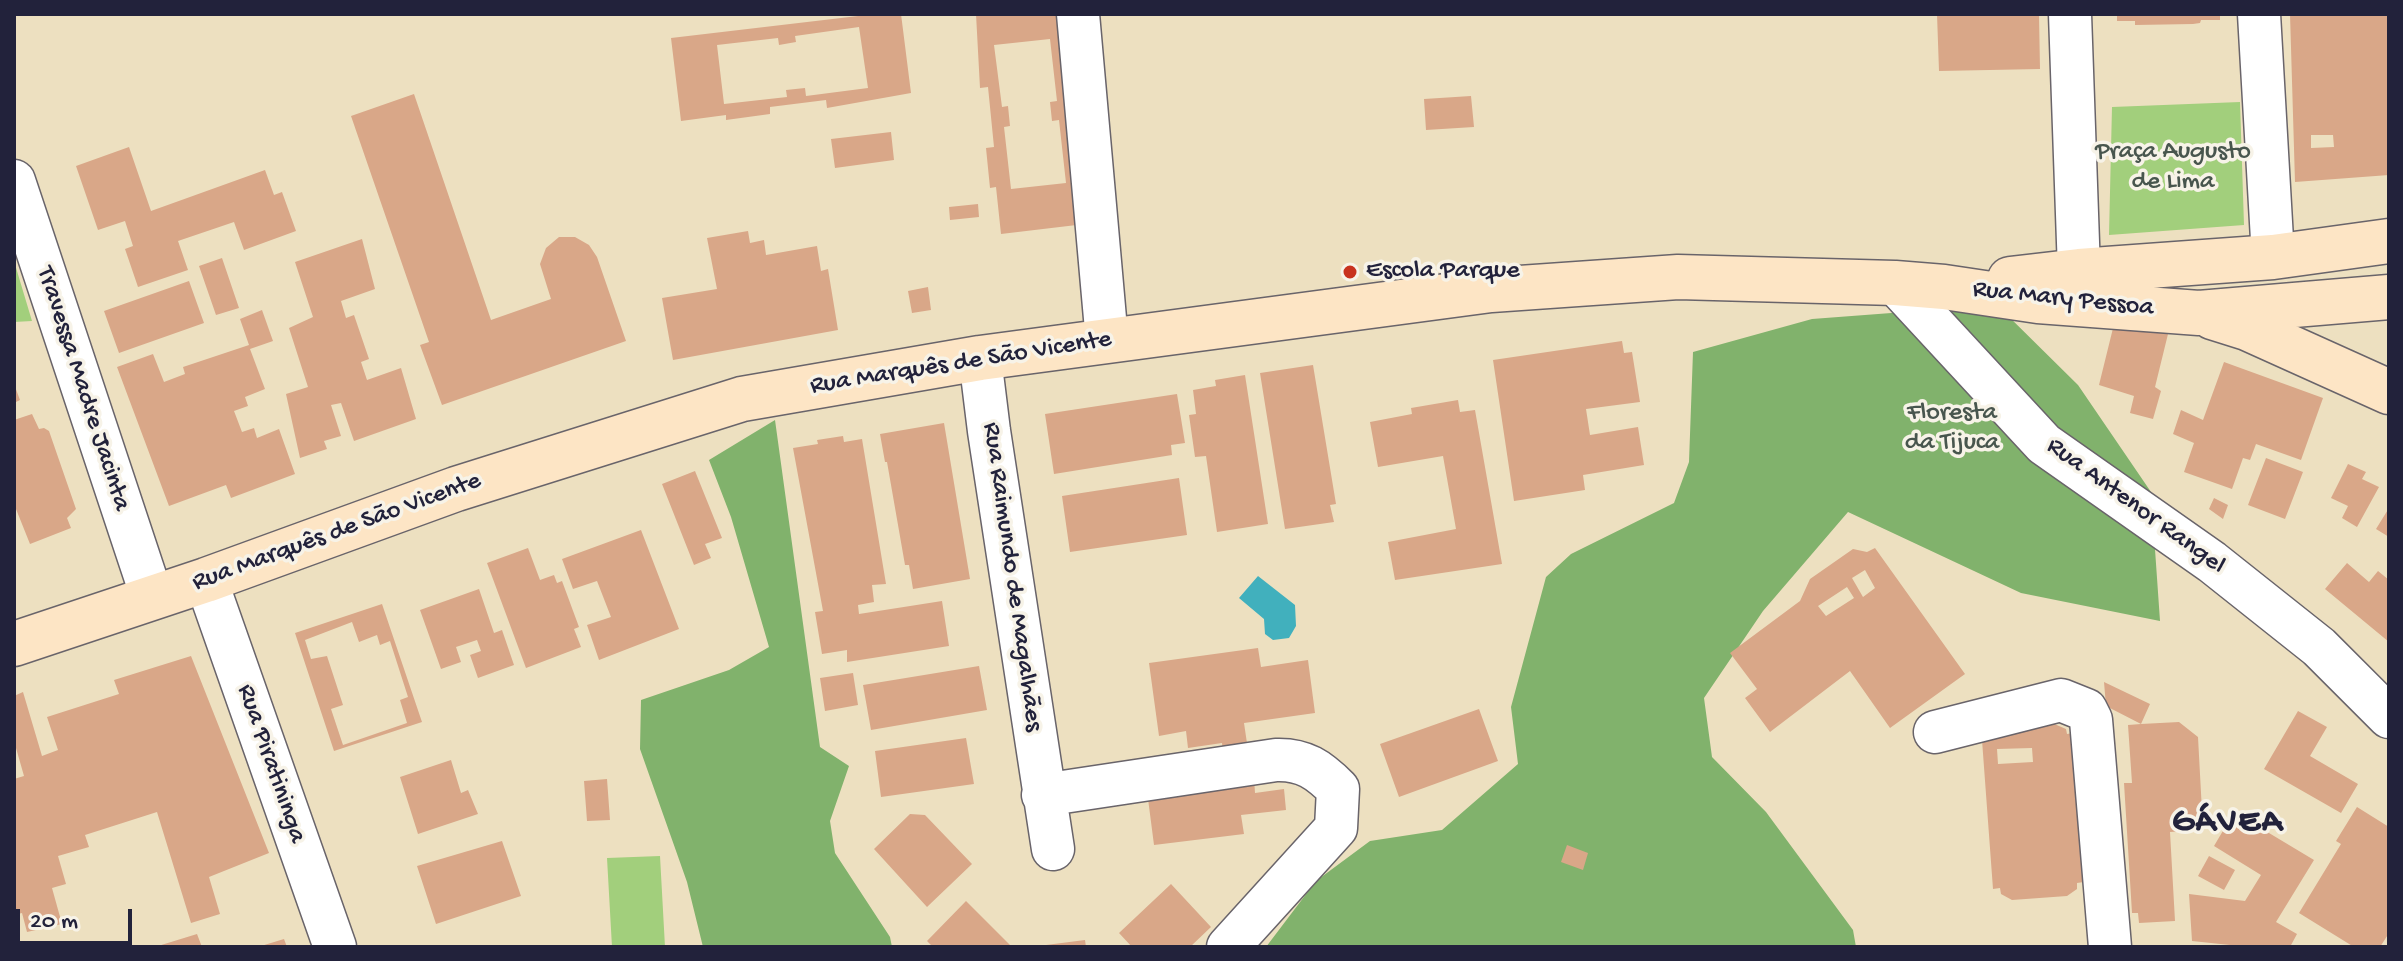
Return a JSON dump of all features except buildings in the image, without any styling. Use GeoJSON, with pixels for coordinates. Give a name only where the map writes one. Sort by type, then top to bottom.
{"type":"FeatureCollection","features":[{"type":"Feature","properties":{"kind":"street"},"geometry":{"type":"LineString","coordinates":[[1078,14],[1107,341]]}},
{"type":"Feature","properties":{"kind":"street"},"geometry":{"type":"LineString","coordinates":[[2070,14],[2079,271]]}},
{"type":"Feature","properties":{"kind":"street"},"geometry":{"type":"LineString","coordinates":[[2259,14],[2273,257]]}},
{"type":"Feature","properties":{"kind":"street","name":"Travessa Madre Jacinta"},"geometry":{"type":"LineString","coordinates":[[14,181],[152,597]]}},
{"type":"Feature","properties":{"kind":"street","name":"Rua Mary Pessoa"},"geometry":{"type":"LineString","coordinates":[[1944,287],[2079,271],[2273,257],[2389,241]]}},
{"type":"Feature","properties":{"kind":"street","name":"Rua Marquês de São Vicente"},"geometry":{"type":"LineString","coordinates":[[14,644],[206,580],[456,489],[742,399],[980,358],[1491,290],[1678,277],[1944,287]]}},
{"type":"Feature","properties":{"kind":"street","name":"Rua Antenor Rangel"},"geometry":{"type":"LineString","coordinates":[[1895,283],[2044,444],[2212,562],[2319,647],[2389,717]]}},
{"type":"Feature","properties":{"kind":"street","name":"Rua Mary Pessoa"},"geometry":{"type":"LineString","coordinates":[[1944,287],[2038,301],[2199,313],[2389,297]]}},
{"type":"Feature","properties":{"kind":"street"},"geometry":{"type":"LineString","coordinates":[[2199,313],[2247,328],[2389,392]]}},
{"type":"Feature","properties":{"kind":"street","name":"Rua Raimundo de Magalhães"},"geometry":{"type":"LineString","coordinates":[[980,358],[1053,849]]}},
{"type":"Feature","properties":{"kind":"street","name":"Rua Piratininga"},"geometry":{"type":"LineString","coordinates":[[206,580],[335,947]]}},
{"type":"Feature","properties":{"kind":"street"},"geometry":{"type":"LineString","coordinates":[[1935,732],[2061,700],[2086,710],[2091,720],[2110,947]]}},
{"type":"Feature","properties":{"kind":"street"},"geometry":{"type":"LineString","coordinates":[[1043,795],[1276,760],[1293,760],[1314,767],[1338,789],[1336,828],[1228,947]]}},
{"type":"Feature","properties":{"kind":"green space","name":"Praça Augusto de Lima"},"geometry":{"type":"Polygon","coordinates":[[[2240,102],[2244,225],[2109,235],[2112,107],[2240,102]]]}},
{"type":"Feature","properties":{"kind":"green space"},"geometry":{"type":"Polygon","coordinates":[[[14,261],[32,321],[14,322],[14,261]]]}},
{"type":"Feature","properties":{"kind":"green space","name":"Floresta da Tijuca"},"geometry":{"type":"Polygon","coordinates":[[[1997,305],[2078,385],[2151,492],[2160,621],[2021,593],[1848,512],[1763,611],[1704,698],[1712,757],[1766,812],[1853,930],[1856,947],[1266,947],[1316,881],[1370,841],[1442,830],[1518,764],[1511,707],[1546,577],[1571,554],[1674,503],[1689,462],[1693,352],[1812,319],[1997,305]]]}},
{"type":"Feature","properties":{"kind":"green space"},"geometry":{"type":"Polygon","coordinates":[[[775,420],[820,747],[849,766],[830,821],[835,853],[890,937],[892,947],[703,947],[687,882],[640,749],[641,700],[729,670],[769,647],[731,517],[709,460],[775,420]]]}},
{"type":"Feature","properties":{"kind":"green space"},"geometry":{"type":"Polygon","coordinates":[[[660,856],[665,947],[612,947],[607,858],[660,856]]]}},
{"type":"Feature","properties":{"kind":"water"},"geometry":{"type":"Polygon","coordinates":[[[1258,576],[1295,605],[1296,626],[1289,638],[1273,640],[1265,634],[1264,619],[1239,598],[1258,576]]]}},
{"type":"Feature","properties":{"kind":"place","name":"Escola Parque"},"geometry":{"type":"Point","coordinates":[1350,272]}},
{"type":"Feature","properties":{"kind":"district","name":"GÁVEA"},"geometry":{"type":"Point","coordinates":[2228,824]}}]}
